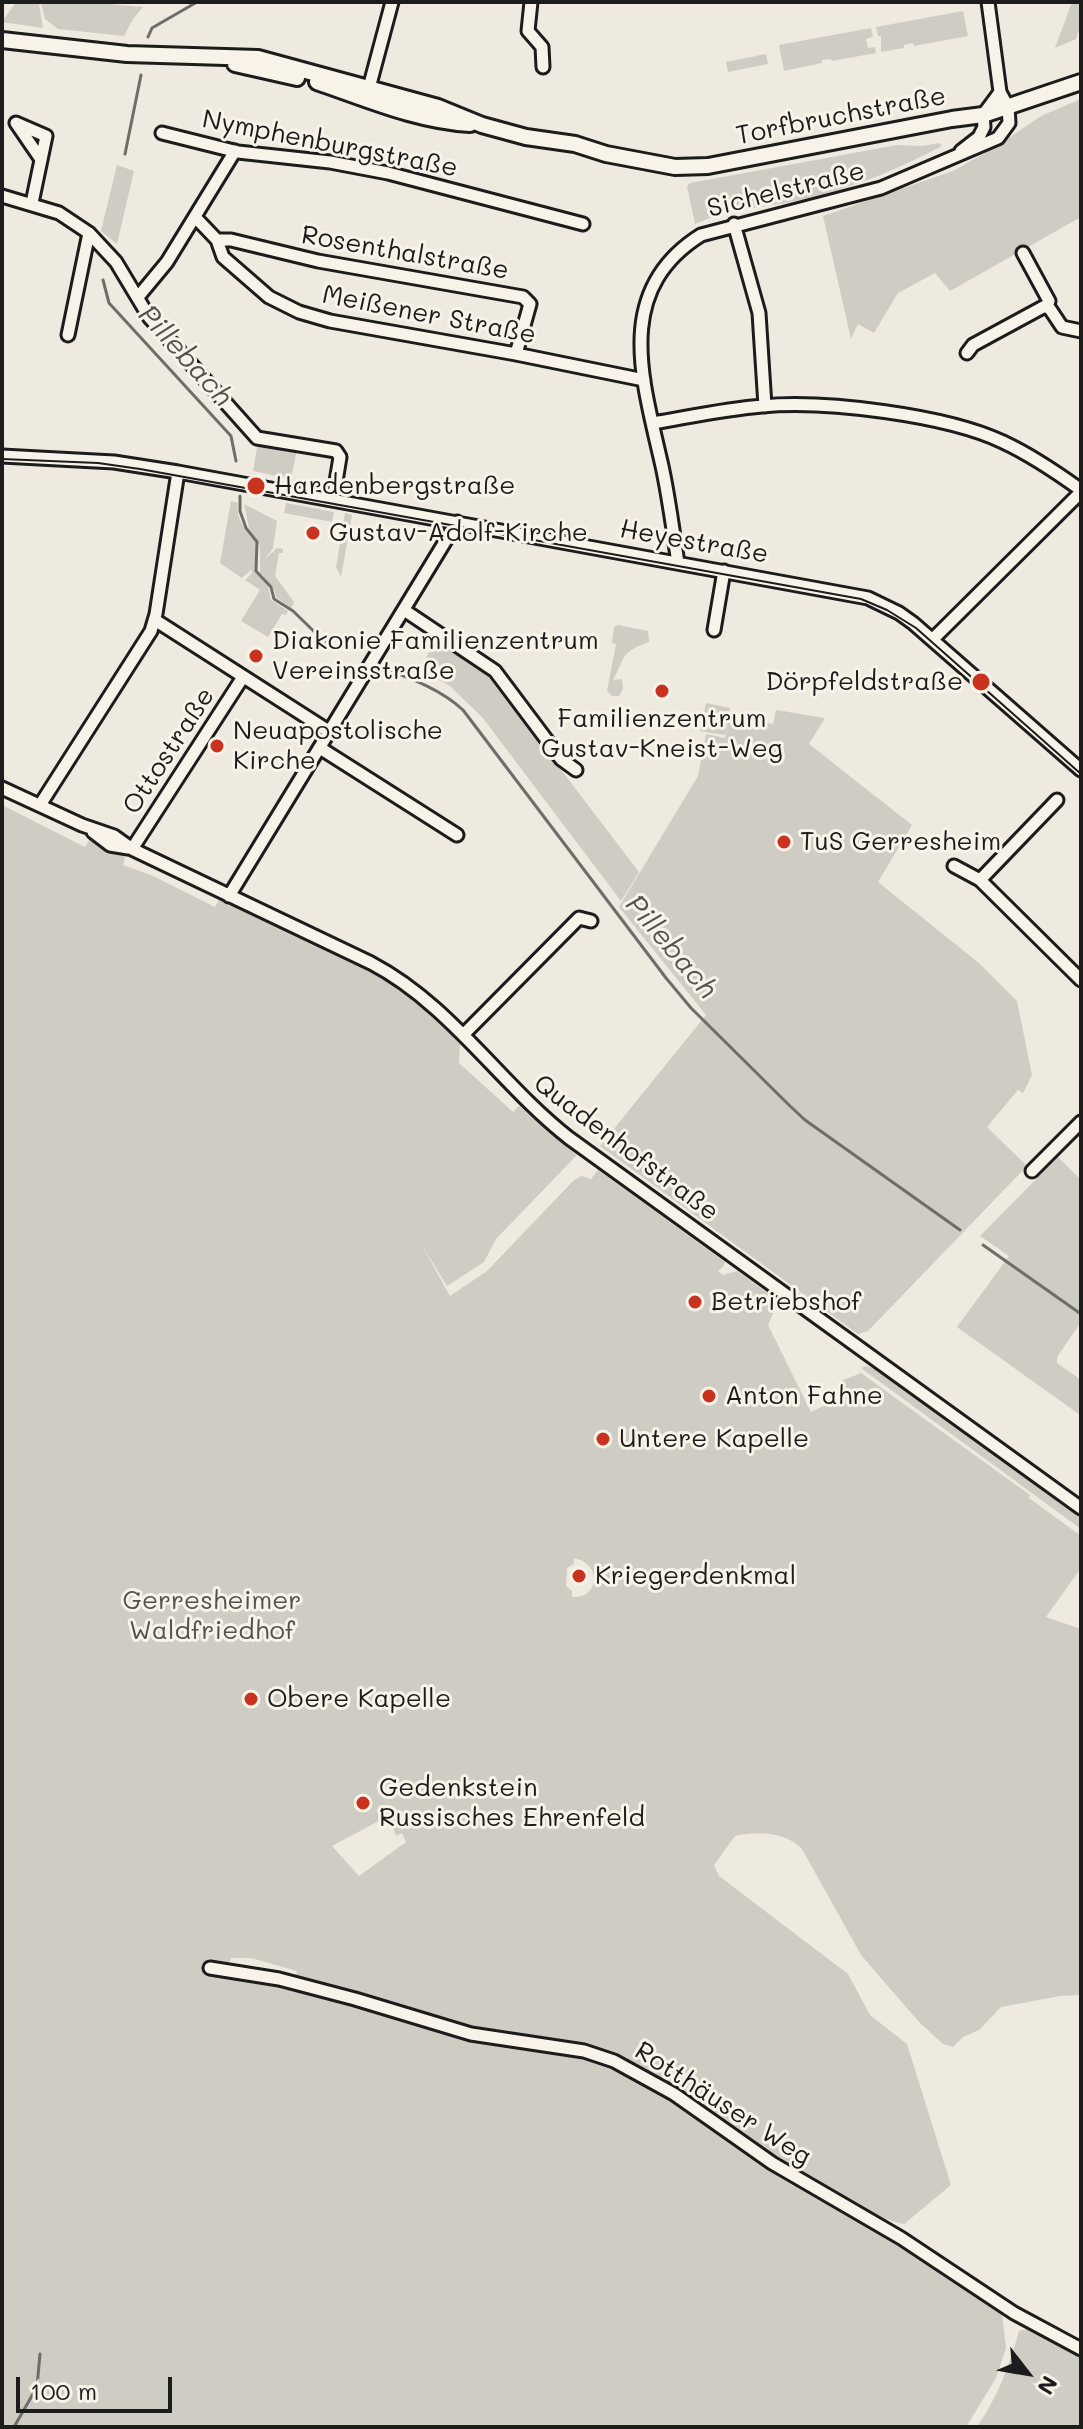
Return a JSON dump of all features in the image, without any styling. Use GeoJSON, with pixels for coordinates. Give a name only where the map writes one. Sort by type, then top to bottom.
{"type":"FeatureCollection","features":[{"type":"Feature","properties":{"kind":"main road","name":"Torfbruchstraße"},"geometry":{"type":"LineString","coordinates":[[2,40],[127,54],[258,58],[438,107],[482,125],[574,152],[606,154],[675,167],[708,166],[948,119],[983,115],[1081,82]]}},
{"type":"Feature","properties":{"kind":"main road","name":"Torfbruchstraße"},"geometry":{"type":"LineString","coordinates":[[201,57],[319,83],[366,101],[452,123],[482,125]]}},
{"type":"Feature","properties":{"kind":"main road"},"geometry":{"type":"LineString","coordinates":[[319,83],[358,91],[369,88],[382,97],[436,112],[452,123]]}},
{"type":"Feature","properties":{"kind":"street"},"geometry":{"type":"LineString","coordinates":[[369,88],[392,2]]}},
{"type":"Feature","properties":{"kind":"street"},"geometry":{"type":"LineString","coordinates":[[531,2],[528,31],[542,47],[543,67]]}},
{"type":"Feature","properties":{"kind":"street"},"geometry":{"type":"LineString","coordinates":[[988,2],[1000,92],[1008,107]]}},
{"type":"Feature","properties":{"kind":"street","name":"Sichelstraße"},"geometry":{"type":"LineString","coordinates":[[944,163],[979,137],[984,127],[983,115],[1000,92]]}},
{"type":"Feature","properties":{"kind":"street","name":"Sichelstraße"},"geometry":{"type":"LineString","coordinates":[[678,563],[666,483],[644,380],[642,324],[653,284],[664,265],[681,248],[701,235],[734,224],[869,192],[944,163],[998,138],[1009,123],[1008,107]]}},
{"type":"Feature","properties":{"kind":"street","name":"Nymphenburgstraße"},"geometry":{"type":"LineString","coordinates":[[162,133],[235,151],[330,162],[388,173],[583,224]]}},
{"type":"Feature","properties":{"kind":"street"},"geometry":{"type":"LineString","coordinates":[[138,297],[167,262],[235,151]]}},
{"type":"Feature","properties":{"kind":"street"},"geometry":{"type":"LineString","coordinates":[[32,203],[40,158]]}},
{"type":"Feature","properties":{"kind":"street"},"geometry":{"type":"LineString","coordinates":[[2,196],[59,213],[89,233],[116,262],[149,317],[257,438],[336,451],[340,457],[333,500]]}},
{"type":"Feature","properties":{"kind":"street","name":"Meißener Straße"},"geometry":{"type":"LineString","coordinates":[[196,218],[217,240],[223,257],[269,297],[299,312],[330,321],[644,380]]}},
{"type":"Feature","properties":{"kind":"street"},"geometry":{"type":"LineString","coordinates":[[734,224],[759,313],[765,406]]}},
{"type":"Feature","properties":{"kind":"street"},"geometry":{"type":"LineString","coordinates":[[68,335],[89,233]]}},
{"type":"Feature","properties":{"kind":"street","name":"Rosenthalstraße"},"geometry":{"type":"LineString","coordinates":[[217,240],[231,240],[318,261],[523,297],[530,304],[516,354]]}},
{"type":"Feature","properties":{"kind":"street"},"geometry":{"type":"LineString","coordinates":[[967,353],[973,345],[1047,306],[1049,301],[1023,253]]}},
{"type":"Feature","properties":{"kind":"street"},"geometry":{"type":"LineString","coordinates":[[1047,306],[1062,327],[1081,331]]}},
{"type":"Feature","properties":{"kind":"street"},"geometry":{"type":"LineString","coordinates":[[653,423],[765,406],[834,408],[925,418],[1001,441],[1044,464],[1081,491],[933,639]]}},
{"type":"Feature","properties":{"kind":"street","name":"Heyestraße"},"geometry":{"type":"LineString","coordinates":[[2,456],[114,462],[178,472],[868,598],[899,613],[933,639],[1081,770]]}},
{"type":"Feature","properties":{"kind":"street"},"geometry":{"type":"LineString","coordinates":[[40,805],[151,631],[178,472]]}},
{"type":"Feature","properties":{"kind":"street"},"geometry":{"type":"LineString","coordinates":[[229,896],[457,522]]}},
{"type":"Feature","properties":{"kind":"street"},"geometry":{"type":"LineString","coordinates":[[714,630],[724,571]]}},
{"type":"Feature","properties":{"kind":"street"},"geometry":{"type":"LineString","coordinates":[[404,610],[495,671],[561,759],[576,770]]}},
{"type":"Feature","properties":{"kind":"street"},"geometry":{"type":"LineString","coordinates":[[155,620],[330,732]]}},
{"type":"Feature","properties":{"kind":"street","name":"Ottostraße"},"geometry":{"type":"LineString","coordinates":[[132,849],[243,677]]}},
{"type":"Feature","properties":{"kind":"street"},"geometry":{"type":"LineString","coordinates":[[320,748],[457,835]]}},
{"type":"Feature","properties":{"kind":"street","name":"Quadenhofstraße"},"geometry":{"type":"LineString","coordinates":[[2,788],[114,836],[132,849],[393,975],[433,1004],[525,1101],[560,1131],[1081,1508]]}},
{"type":"Feature","properties":{"kind":"street"},"geometry":{"type":"LineString","coordinates":[[980,880],[1057,800]]}},
{"type":"Feature","properties":{"kind":"street"},"geometry":{"type":"LineString","coordinates":[[954,866],[980,880],[1081,980]]}},
{"type":"Feature","properties":{"kind":"street"},"geometry":{"type":"LineString","coordinates":[[463,1035],[579,918],[591,921]]}},
{"type":"Feature","properties":{"kind":"street"},"geometry":{"type":"LineString","coordinates":[[1032,1171],[1081,1122]]}},
{"type":"Feature","properties":{"kind":"street","name":"Rotthäuser Weg"},"geometry":{"type":"LineString","coordinates":[[210,1968],[279,1979],[471,2034],[584,2051],[614,2061],[674,2094],[772,2163],[901,2238],[1014,2313],[1081,2349]]}},
{"type":"Feature","properties":{"kind":"green space"},"geometry":{"type":"Polygon","coordinates":[[[16,2],[39,4],[43,28],[2,22],[16,2]]]}},
{"type":"Feature","properties":{"kind":"green space"},"geometry":{"type":"Polygon","coordinates":[[[86,2],[143,7],[124,36],[58,29],[45,19],[41,3],[86,2]]]}},
{"type":"Feature","properties":{"kind":"green space"},"geometry":{"type":"Polygon","coordinates":[[[1072,2],[1081,2],[1081,23],[1076,39],[1055,48],[1072,2]]]}},
{"type":"Feature","properties":{"kind":"green space"},"geometry":{"type":"Polygon","coordinates":[[[963,11],[968,36],[914,46],[913,43],[881,52],[881,36],[878,36],[876,27],[963,11]]]}},
{"type":"Feature","properties":{"kind":"green space"},"geometry":{"type":"Polygon","coordinates":[[[871,28],[873,37],[866,39],[868,48],[875,47],[876,53],[822,60],[822,63],[784,71],[779,45],[871,28]]]}},
{"type":"Feature","properties":{"kind":"green space"},"geometry":{"type":"Polygon","coordinates":[[[766,54],[768,64],[728,72],[726,62],[766,54]]]}},
{"type":"Feature","properties":{"kind":"green space"},"geometry":{"type":"Polygon","coordinates":[[[1081,99],[1081,217],[950,291],[935,273],[898,293],[874,333],[858,324],[851,339],[823,216],[953,171],[1041,116],[1081,99]]]}},
{"type":"Feature","properties":{"kind":"green space"},"geometry":{"type":"Polygon","coordinates":[[[939,143],[942,146],[910,162],[843,188],[795,201],[723,214],[695,224],[687,186],[690,183],[897,145],[939,143]]]}},
{"type":"Feature","properties":{"kind":"green space"},"geometry":{"type":"Polygon","coordinates":[[[117,165],[134,171],[117,244],[101,231],[117,165]]]}},
{"type":"Feature","properties":{"kind":"green space"},"geometry":{"type":"Polygon","coordinates":[[[258,442],[297,449],[291,479],[253,471],[258,442]]]}},
{"type":"Feature","properties":{"kind":"green space"},"geometry":{"type":"Polygon","coordinates":[[[231,501],[238,503],[242,524],[256,543],[255,571],[268,586],[271,600],[288,611],[286,615],[282,614],[268,637],[241,621],[260,590],[245,580],[252,569],[242,578],[220,563],[231,501]]]}},
{"type":"Feature","properties":{"kind":"green space"},"geometry":{"type":"Polygon","coordinates":[[[286,503],[334,512],[332,522],[284,513],[286,503]]]}},
{"type":"Feature","properties":{"kind":"green space"},"geometry":{"type":"Polygon","coordinates":[[[244,504],[277,521],[273,548],[265,559],[277,548],[283,549],[283,553],[279,553],[275,576],[294,602],[291,608],[276,597],[274,589],[260,572],[260,546],[249,528],[244,504]]]}},
{"type":"Feature","properties":{"kind":"green space"},"geometry":{"type":"Polygon","coordinates":[[[345,513],[352,515],[341,577],[336,567],[345,513]]]}},
{"type":"Feature","properties":{"kind":"green space"},"geometry":{"type":"Polygon","coordinates":[[[618,625],[648,631],[649,642],[625,656],[613,680],[622,679],[623,689],[619,696],[612,696],[607,691],[616,644],[612,643],[614,627],[618,625]]]}},
{"type":"Feature","properties":{"kind":"green space"},"geometry":{"type":"Polygon","coordinates":[[[437,639],[480,667],[491,678],[639,872],[621,901],[482,717],[450,686],[419,669],[437,639]]]}},
{"type":"Feature","properties":{"kind":"green space"},"geometry":{"type":"Polygon","coordinates":[[[706,703],[730,708],[725,735],[700,731],[706,703]]]}},
{"type":"Feature","properties":{"kind":"green space"},"geometry":{"type":"Polygon","coordinates":[[[776,710],[825,718],[809,744],[912,825],[878,882],[980,964],[1017,1001],[1032,1075],[1023,1093],[1018,1090],[987,1127],[1027,1166],[868,1331],[858,1334],[600,1146],[706,1015],[619,907],[698,776],[706,734],[725,738],[729,716],[773,724],[776,710]]]}},
{"type":"Feature","properties":{"kind":"green space","name":"Gerresheimer Waldfriedhof"},"geometry":{"type":"Polygon","coordinates":[[[2,805],[85,847],[89,840],[125,857],[123,865],[151,875],[215,907],[219,900],[316,943],[379,977],[436,1019],[460,1044],[459,1063],[513,1112],[519,1106],[577,1155],[496,1239],[484,1262],[447,1286],[420,1242],[450,1296],[487,1271],[574,1180],[582,1176],[591,1179],[598,1170],[725,1262],[718,1271],[723,1275],[737,1271],[772,1296],[776,1307],[768,1325],[811,1412],[845,1396],[839,1382],[861,1373],[1030,1495],[1029,1498],[1081,1536],[1081,1568],[1046,1617],[1081,1629],[1081,1995],[1001,2007],[979,2030],[963,2037],[953,2047],[943,2044],[919,2022],[861,1955],[802,1849],[788,1839],[771,1834],[735,1836],[714,1865],[719,1876],[848,1974],[870,2015],[907,2044],[951,2185],[904,2224],[881,2217],[836,2197],[721,2121],[644,2079],[1002,2314],[1006,2348],[996,2378],[966,2427],[2,2427],[2,805]],[[574,1558],[574,1564],[567,1568],[566,1586],[572,1591],[572,1597],[588,1593],[594,1580],[590,1567],[574,1558]],[[388,1816],[332,1846],[359,1876],[406,1842],[402,1833],[396,1836],[388,1816]],[[231,1958],[227,1969],[295,1980],[297,1971],[251,1958],[231,1958]]]}},
{"type":"Feature","properties":{"kind":"green space"},"geometry":{"type":"Polygon","coordinates":[[[1058,1157],[1081,1180],[1081,1322],[1057,1357],[1057,1363],[1081,1380],[1080,1415],[957,1327],[1009,1256],[980,1236],[1058,1157]]]}},
{"type":"Feature","properties":{"kind":"green space"},"geometry":{"type":"Polygon","coordinates":[[[865,1366],[880,1370],[1081,1516],[1081,1529],[861,1368],[865,1366]]]}},
{"type":"Feature","properties":{"kind":"green space"},"geometry":{"type":"Polygon","coordinates":[[[1032,2328],[1081,2355],[1081,2427],[977,2427],[1002,2381],[1019,2331],[1032,2328]]]}},
{"type":"Feature","properties":{"kind":"waterway","name":"Pillebach"},"geometry":{"type":"LineString","coordinates":[[148,37],[152,28],[197,2]]}},
{"type":"Feature","properties":{"kind":"waterway","name":"Pillebach"},"geometry":{"type":"LineString","coordinates":[[125,154],[141,75]]}},
{"type":"Feature","properties":{"kind":"waterway","name":"Pillebach"},"geometry":{"type":"LineString","coordinates":[[103,280],[109,303],[231,436],[236,461]]}},
{"type":"Feature","properties":{"kind":"waterway","name":"Pillebach"},"geometry":{"type":"LineString","coordinates":[[240,496],[240,511],[246,528],[257,542],[256,571],[271,587],[274,599],[293,611],[329,646]]}},
{"type":"Feature","properties":{"kind":"waterway","name":"Pillebach"},"geometry":{"type":"LineString","coordinates":[[380,667],[434,690],[463,710],[666,978],[691,1008],[790,1106],[805,1120],[960,1230]]}},
{"type":"Feature","properties":{"kind":"waterway","name":"Pillebach"},"geometry":{"type":"LineString","coordinates":[[983,1245],[1081,1314]]}},
{"type":"Feature","properties":{"kind":"waterway"},"geometry":{"type":"LineString","coordinates":[[14,2427],[37,2387],[40,2354]]}},
{"type":"Feature","properties":{"kind":"tram line"},"geometry":{"type":"LineString","coordinates":[[2,459],[98,463],[140,469],[861,599],[916,628],[1081,774]]}},
{"type":"Feature","properties":{"kind":"place","name":"Hardenbergstraße"},"geometry":{"type":"Point","coordinates":[256,486]}},
{"type":"Feature","properties":{"kind":"place","name":"Gustav-Adolf-Kirche"},"geometry":{"type":"Point","coordinates":[313,533]}},
{"type":"Feature","properties":{"kind":"place","name":"Diakonie Familienzentrum Vereinsstraße"},"geometry":{"type":"Point","coordinates":[256,656]}},
{"type":"Feature","properties":{"kind":"place","name":"Dörpfeldstraße"},"geometry":{"type":"Point","coordinates":[981,682]}},
{"type":"Feature","properties":{"kind":"place","name":"Familienzentrum Gustav-Kneist-Weg"},"geometry":{"type":"Point","coordinates":[662,691]}},
{"type":"Feature","properties":{"kind":"place","name":"Neuapostolische Kirche"},"geometry":{"type":"Point","coordinates":[217,746]}},
{"type":"Feature","properties":{"kind":"place","name":"TuS Gerresheim"},"geometry":{"type":"Point","coordinates":[784,842]}},
{"type":"Feature","properties":{"kind":"place","name":"Betriebshof"},"geometry":{"type":"Point","coordinates":[695,1302]}},
{"type":"Feature","properties":{"kind":"place","name":"Anton Fahne"},"geometry":{"type":"Point","coordinates":[709,1396]}},
{"type":"Feature","properties":{"kind":"place","name":"Untere Kapelle"},"geometry":{"type":"Point","coordinates":[603,1439]}},
{"type":"Feature","properties":{"kind":"place","name":"Kriegerdenkmal"},"geometry":{"type":"Point","coordinates":[579,1576]}},
{"type":"Feature","properties":{"kind":"place","name":"Obere Kapelle"},"geometry":{"type":"Point","coordinates":[251,1699]}},
{"type":"Feature","properties":{"kind":"place","name":"Gedenkstein Russisches Ehrenfeld"},"geometry":{"type":"Point","coordinates":[363,1803]}}]}
